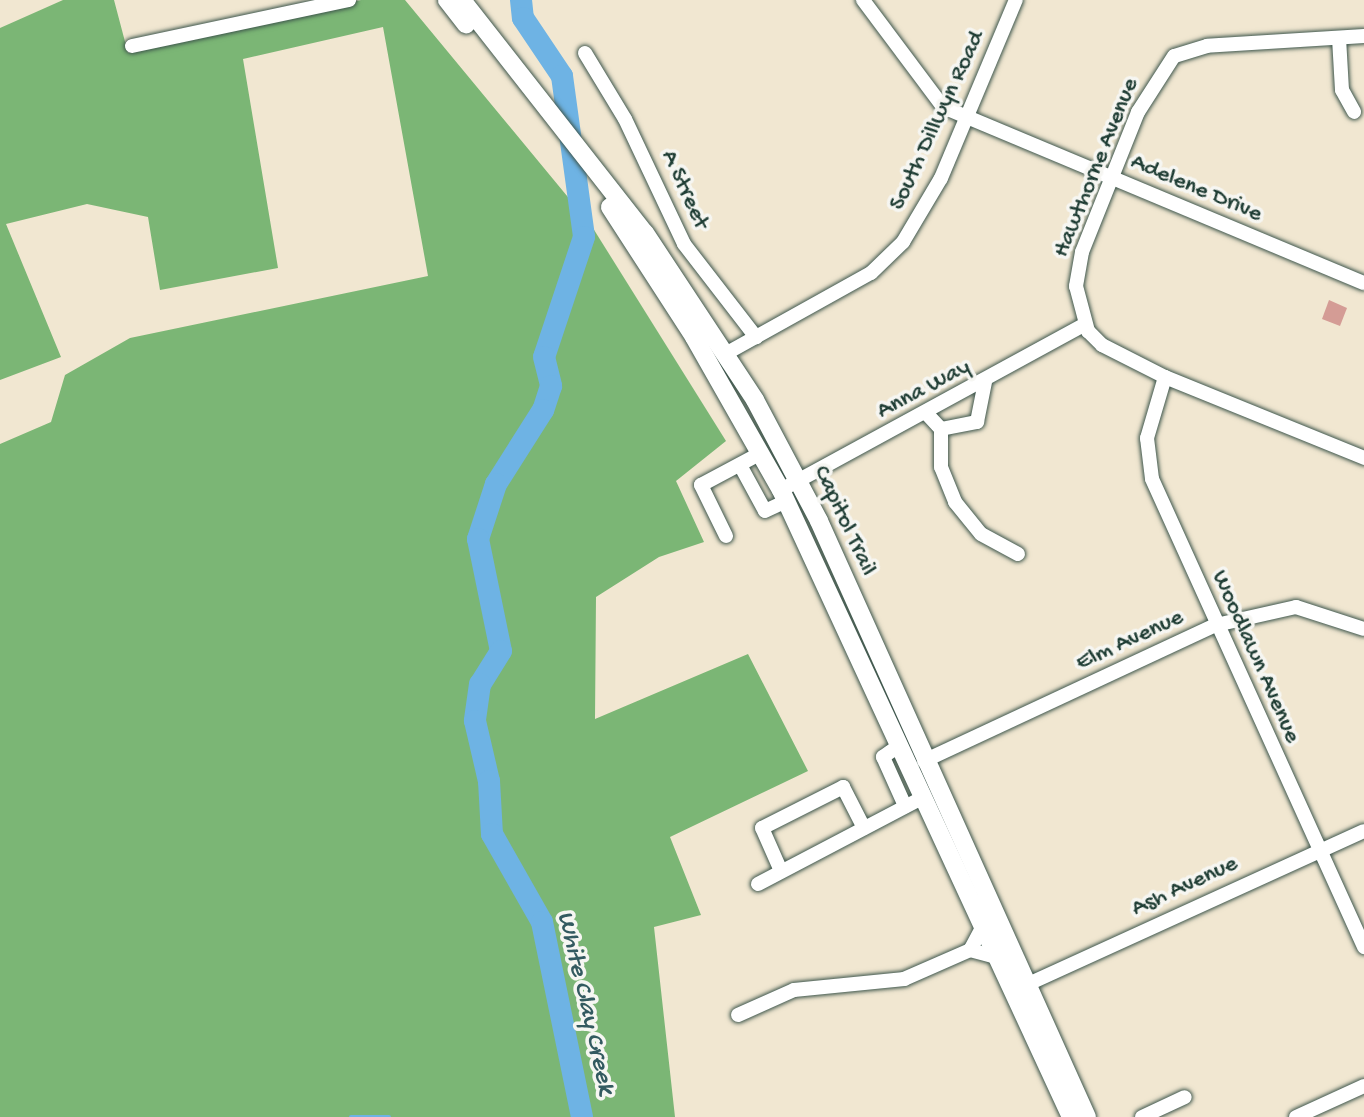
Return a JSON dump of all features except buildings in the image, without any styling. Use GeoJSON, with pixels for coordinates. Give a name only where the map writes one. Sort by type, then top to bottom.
{"type":"FeatureCollection","features":[{"type":"Feature","properties":{"kind":"main road","name":"Capitol Trail"},"geometry":{"type":"LineString","coordinates":[[456,2],[727,353],[799,481],[1087,1117]]}},
{"type":"Feature","properties":{"kind":"main road","name":"Capitol Trail"},"geometry":{"type":"LineString","coordinates":[[640,238],[783,496],[1071,1117]]}},
{"type":"Feature","properties":{"kind":"street"},"geometry":{"type":"LineString","coordinates":[[132,46],[349,0]]}},
{"type":"Feature","properties":{"kind":"street","name":"Adelene Drive"},"geometry":{"type":"LineString","coordinates":[[863,0],[943,107],[1364,283]]}},
{"type":"Feature","properties":{"kind":"street","name":"South Dillwyn Road"},"geometry":{"type":"LineString","coordinates":[[727,353],[852,285],[888,259],[928,204],[1016,0]]}},
{"type":"Feature","properties":{"kind":"street","name":"Hawthorne Avenue"},"geometry":{"type":"LineString","coordinates":[[1085,324],[1076,286],[1082,252],[1114,179],[1138,112],[1174,56],[1207,46],[1364,36]]}},
{"type":"Feature","properties":{"kind":"street"},"geometry":{"type":"LineString","coordinates":[[1339,38],[1342,90],[1354,112]]}},
{"type":"Feature","properties":{"kind":"street","name":"A Street"},"geometry":{"type":"LineString","coordinates":[[585,53],[625,119],[684,244],[756,337]]}},
{"type":"Feature","properties":{"kind":"street"},"geometry":{"type":"LineString","coordinates":[[1085,324],[1102,345],[1165,377],[1364,458]]}},
{"type":"Feature","properties":{"kind":"street","name":"Anna Way"},"geometry":{"type":"LineString","coordinates":[[783,496],[799,481],[927,414],[1085,324]]}},
{"type":"Feature","properties":{"kind":"street","name":"Woodlawn Avenue"},"geometry":{"type":"LineString","coordinates":[[1165,377],[1147,438],[1152,479],[1364,947]]}},
{"type":"Feature","properties":{"kind":"street"},"geometry":{"type":"LineString","coordinates":[[941,429],[977,422],[985,382]]}},
{"type":"Feature","properties":{"kind":"street"},"geometry":{"type":"LineString","coordinates":[[927,414],[941,429],[941,467],[955,502],[981,534],[1018,554]]}},
{"type":"Feature","properties":{"kind":"street"},"geometry":{"type":"LineString","coordinates":[[726,536],[701,485],[761,453]]}},
{"type":"Feature","properties":{"kind":"street"},"geometry":{"type":"LineString","coordinates":[[740,465],[765,511],[783,496]]}},
{"type":"Feature","properties":{"kind":"street","name":"Elm Avenue"},"geometry":{"type":"LineString","coordinates":[[924,761],[1216,625],[1296,607],[1364,629]]}},
{"type":"Feature","properties":{"kind":"street"},"geometry":{"type":"LineString","coordinates":[[900,745],[883,757],[905,806]]}},
{"type":"Feature","properties":{"kind":"street"},"geometry":{"type":"LineString","coordinates":[[781,871],[762,828],[843,787],[864,828]]}},
{"type":"Feature","properties":{"kind":"street"},"geometry":{"type":"LineString","coordinates":[[758,884],[924,797]]}},
{"type":"Feature","properties":{"kind":"street","name":"Ash Avenue"},"geometry":{"type":"LineString","coordinates":[[1026,985],[1364,831]]}},
{"type":"Feature","properties":{"kind":"street"},"geometry":{"type":"LineString","coordinates":[[738,1015],[794,990],[904,979],[970,950],[983,926]]}},
{"type":"Feature","properties":{"kind":"street"},"geometry":{"type":"LineString","coordinates":[[970,950],[997,957]]}},
{"type":"Feature","properties":{"kind":"street"},"geometry":{"type":"LineString","coordinates":[[1296,1117],[1364,1086]]}},
{"type":"Feature","properties":{"kind":"street"},"geometry":{"type":"LineString","coordinates":[[1142,1117],[1185,1097]]}},
{"type":"Feature","properties":{"kind":"green space"},"geometry":{"type":"Polygon","coordinates":[[[63,0],[114,0],[128,53],[361,0],[405,0],[591,225],[726,441],[676,481],[704,542],[659,557],[596,597],[595,719],[748,654],[808,771],[670,837],[701,915],[654,927],[675,1117],[0,1117],[0,444],[51,422],[65,375],[130,338],[428,276],[383,27],[243,59],[278,268],[160,290],[148,217],[87,204],[6,224],[61,357],[0,380],[0,28],[63,0]]]}},
{"type":"Feature","properties":{"kind":"waterway","name":"White Clay Creek"},"geometry":{"type":"LineString","coordinates":[[521,0],[523,18],[562,76],[584,237],[544,357],[551,386],[543,410],[496,484],[478,539],[501,651],[480,684],[475,721],[489,781],[492,834],[542,922],[582,1117]]}},
{"type":"Feature","properties":{"kind":"waterway"},"geometry":{"type":"LineString","coordinates":[[351,1117],[389,1117]]}}]}
